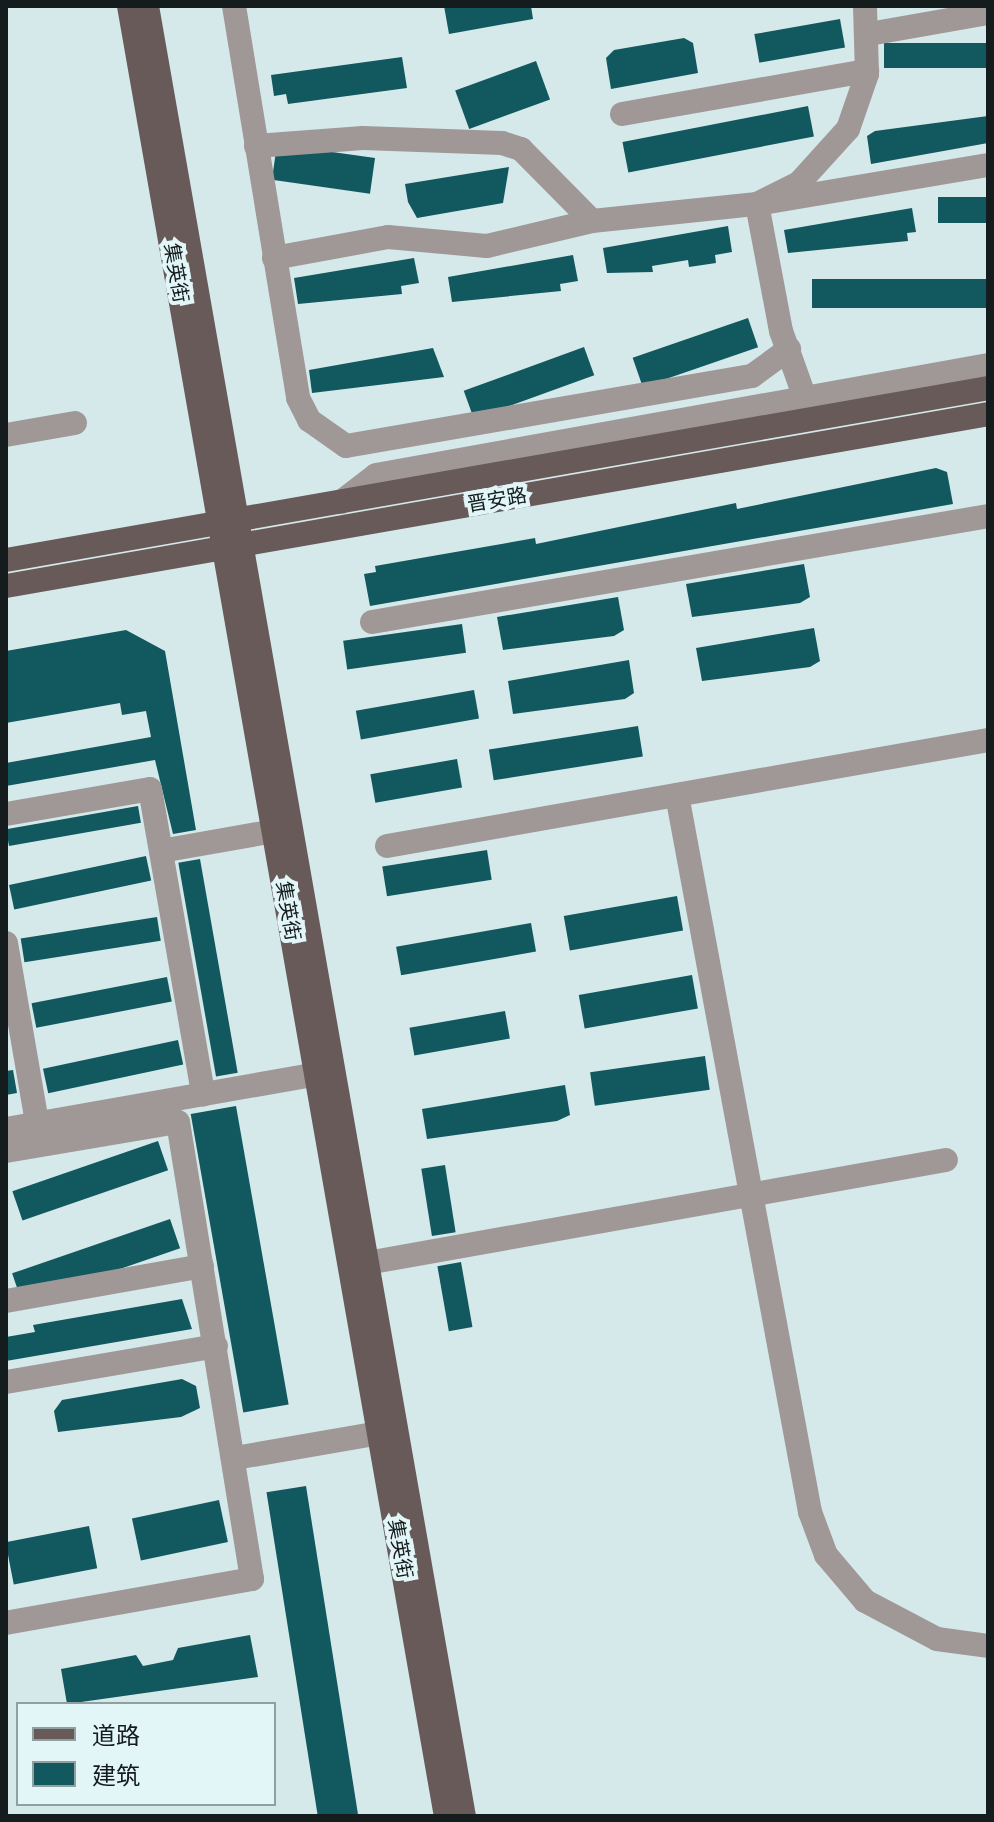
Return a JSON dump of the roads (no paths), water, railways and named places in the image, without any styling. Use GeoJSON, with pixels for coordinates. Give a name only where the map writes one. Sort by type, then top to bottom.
{"type":"FeatureCollection","features":[{"type":"Feature","properties":{"kind":"main road","name":"集英街"},"geometry":{"type":"LineString","coordinates":[[129,6],[229,522]]}},
{"type":"Feature","properties":{"kind":"main road","name":"集英街"},"geometry":{"type":"LineString","coordinates":[[147,6],[233,546],[367,1263],[464,1816]]}},
{"type":"Feature","properties":{"kind":"main road","name":"晋安路"},"geometry":{"type":"LineString","coordinates":[[6,560],[988,388]]}},
{"type":"Feature","properties":{"kind":"main road","name":"晋安路"},"geometry":{"type":"LineString","coordinates":[[6,586],[988,414]]}},
{"type":"Feature","properties":{"kind":"main road","name":"集英街"},"geometry":{"type":"LineString","coordinates":[[233,546],[274,831],[446,1816]]}},
{"type":"Feature","properties":{"kind":"street"},"geometry":{"type":"LineString","coordinates":[[234,6],[298,398],[309,420],[346,446],[752,376],[789,349]]}},
{"type":"Feature","properties":{"kind":"street"},"geometry":{"type":"LineString","coordinates":[[757,204],[799,183],[832,150],[856,112],[867,71],[869,34],[865,6]]}},
{"type":"Feature","properties":{"kind":"street"},"geometry":{"type":"LineString","coordinates":[[869,34],[988,13]]}},
{"type":"Feature","properties":{"kind":"street"},"geometry":{"type":"LineString","coordinates":[[622,114],[867,71]]}},
{"type":"Feature","properties":{"kind":"street"},"geometry":{"type":"LineString","coordinates":[[256,146],[409,138],[502,143],[521,149],[592,221]]}},
{"type":"Feature","properties":{"kind":"street"},"geometry":{"type":"LineString","coordinates":[[274,258],[388,237],[487,246],[592,221],[757,204],[988,165]]}},
{"type":"Feature","properties":{"kind":"street"},"geometry":{"type":"LineString","coordinates":[[757,204],[789,349],[805,398]]}},
{"type":"Feature","properties":{"kind":"street"},"geometry":{"type":"LineString","coordinates":[[341,502],[376,475],[988,365]]}},
{"type":"Feature","properties":{"kind":"street"},"geometry":{"type":"LineString","coordinates":[[6,435],[75,423]]}},
{"type":"Feature","properties":{"kind":"street"},"geometry":{"type":"LineString","coordinates":[[372,622],[988,516]]}},
{"type":"Feature","properties":{"kind":"street"},"geometry":{"type":"LineString","coordinates":[[387,846],[988,740]]}},
{"type":"Feature","properties":{"kind":"street"},"geometry":{"type":"LineString","coordinates":[[6,814],[150,789],[203,1094]]}},
{"type":"Feature","properties":{"kind":"street"},"geometry":{"type":"LineString","coordinates":[[677,795],[810,1512],[826,1555],[842,1580],[896,1620],[937,1639],[988,1646]]}},
{"type":"Feature","properties":{"kind":"street"},"geometry":{"type":"LineString","coordinates":[[161,851],[274,831]]}},
{"type":"Feature","properties":{"kind":"street"},"geometry":{"type":"LineString","coordinates":[[6,943],[37,1123]]}},
{"type":"Feature","properties":{"kind":"street"},"geometry":{"type":"LineString","coordinates":[[6,1129],[317,1074]]}},
{"type":"Feature","properties":{"kind":"street"},"geometry":{"type":"LineString","coordinates":[[6,1151],[178,1122],[235,1458],[252,1579],[6,1623]]}},
{"type":"Feature","properties":{"kind":"street"},"geometry":{"type":"LineString","coordinates":[[367,1263],[946,1160]]}},
{"type":"Feature","properties":{"kind":"street"},"geometry":{"type":"LineString","coordinates":[[6,1301],[202,1266]]}},
{"type":"Feature","properties":{"kind":"street"},"geometry":{"type":"LineString","coordinates":[[6,1382],[216,1346]]}},
{"type":"Feature","properties":{"kind":"street"},"geometry":{"type":"LineString","coordinates":[[235,1458],[379,1433]]}}]}
